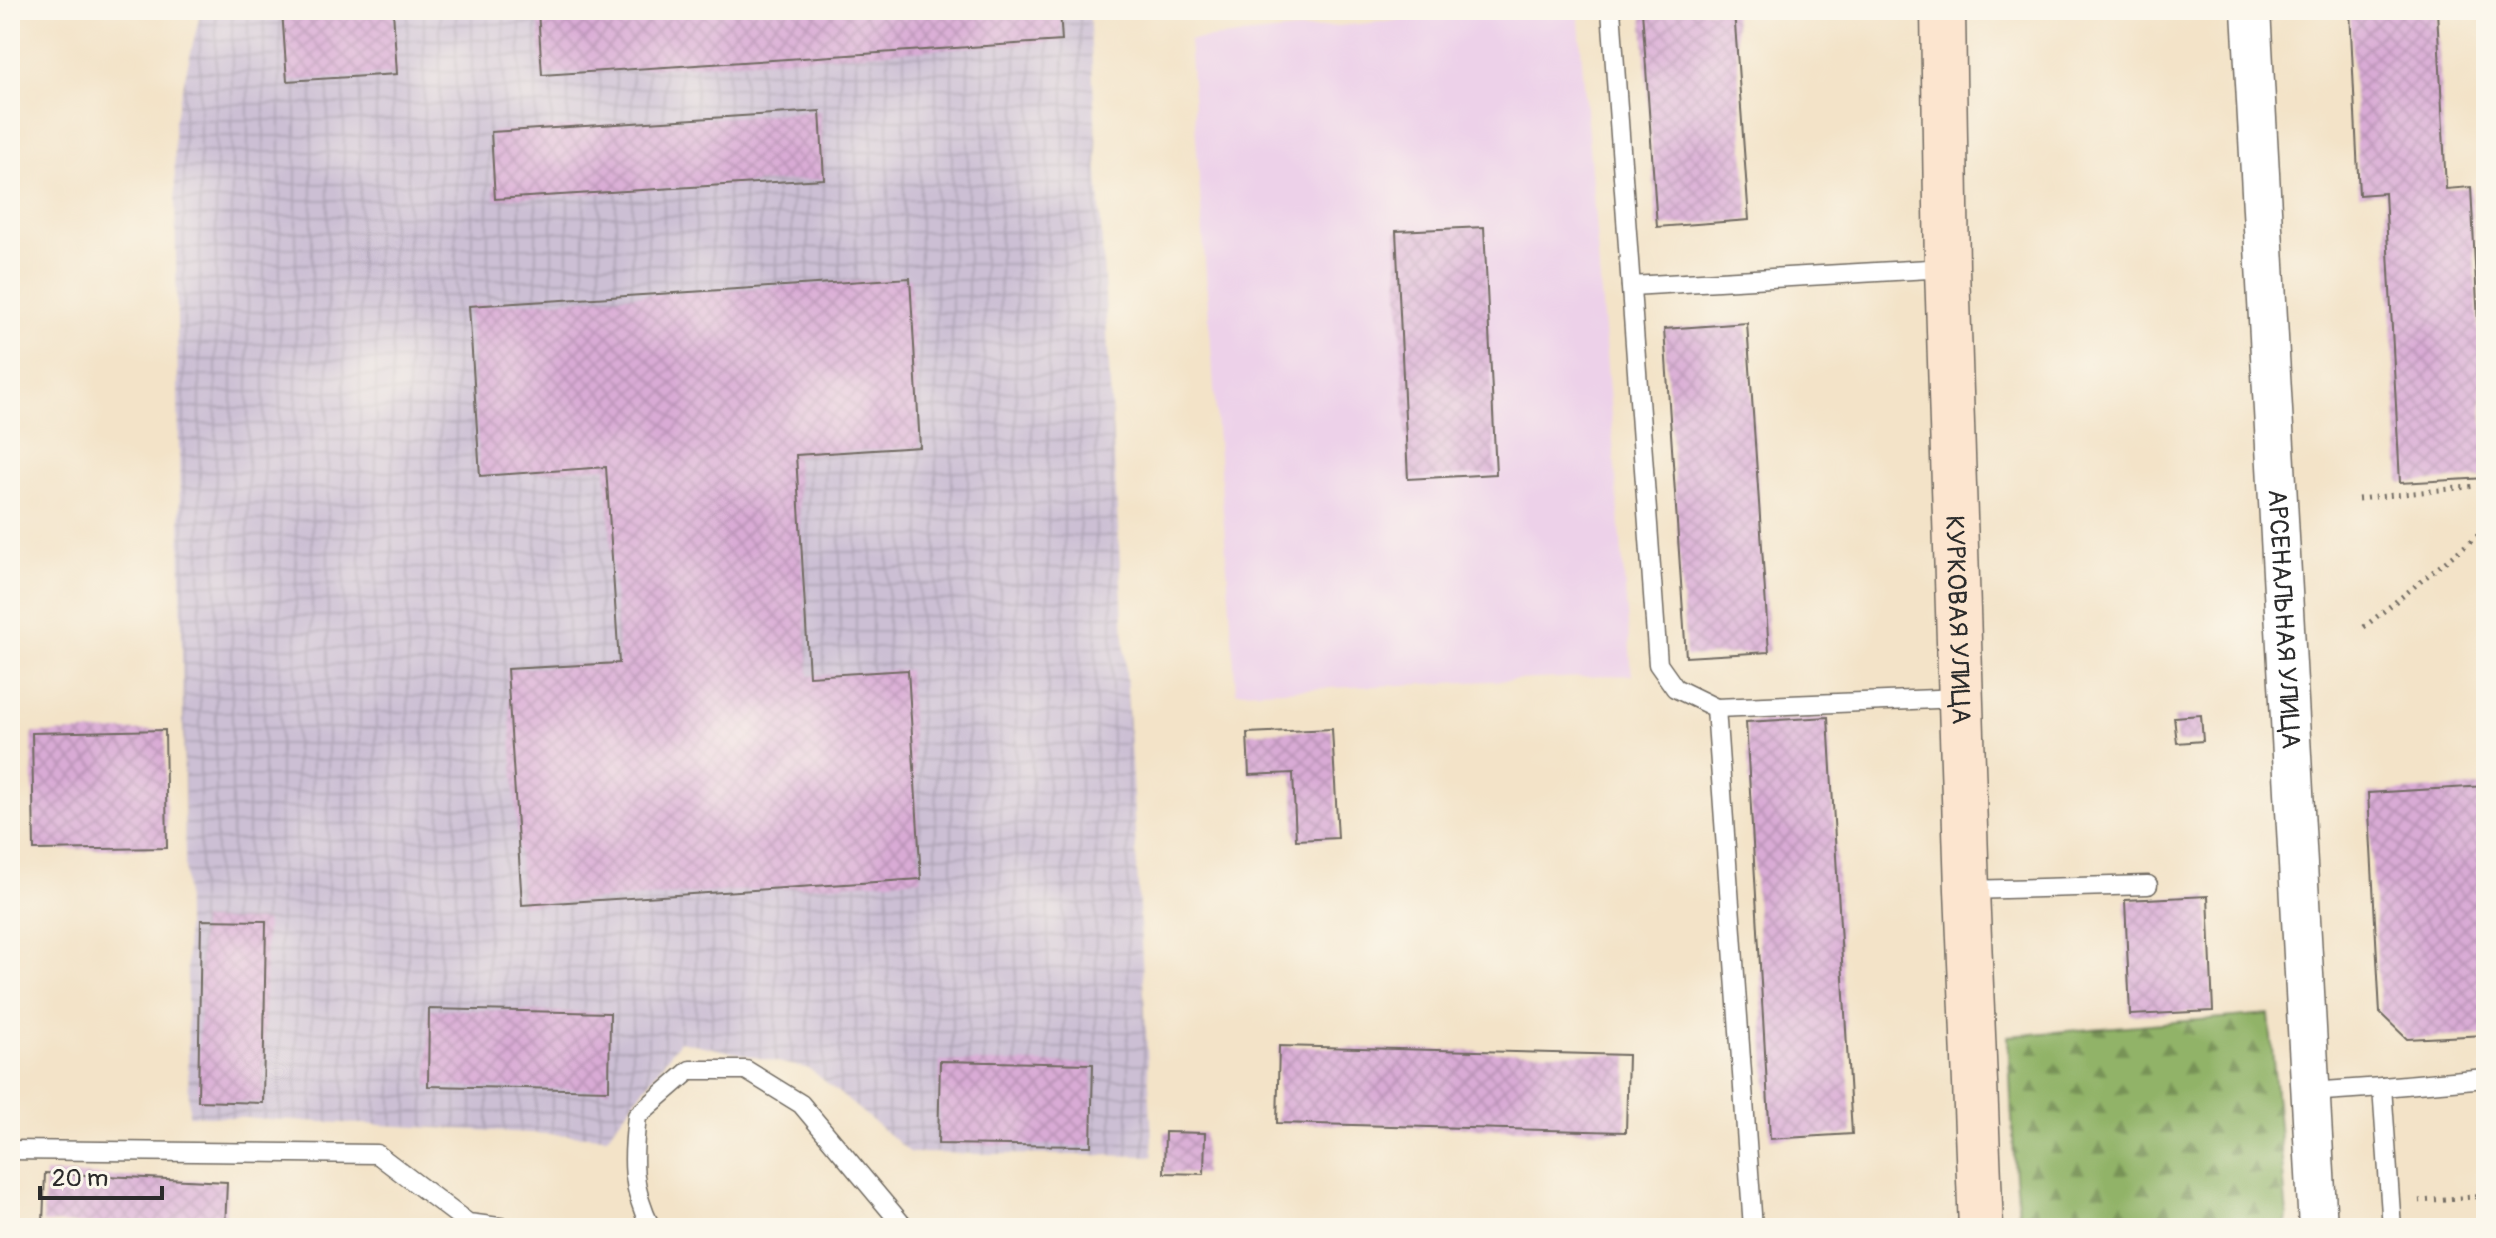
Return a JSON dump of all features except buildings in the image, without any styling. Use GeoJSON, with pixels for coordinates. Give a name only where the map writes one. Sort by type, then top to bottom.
{"type":"FeatureCollection","features":[{"type":"Feature","properties":{"kind":"street","name":"КУРКОВАЯ УЛИЦА"},"geometry":{"type":"LineString","coordinates":[[1943,10],[1947,268],[1981,1228]]}},
{"type":"Feature","properties":{"kind":"street","name":"АРСЕНАЛЬНАЯ УЛИЦА"},"geometry":{"type":"LineString","coordinates":[[2251,10],[2318,1228]]}},
{"type":"Feature","properties":{"kind":"lane"},"geometry":{"type":"LineString","coordinates":[[1611,10],[1658,664],[1675,688],[1716,708],[1961,698]]}},
{"type":"Feature","properties":{"kind":"lane"},"geometry":{"type":"LineString","coordinates":[[1631,286],[1947,268]]}},
{"type":"Feature","properties":{"kind":"lane"},"geometry":{"type":"LineString","coordinates":[[1716,708],[1753,1228]]}},
{"type":"Feature","properties":{"kind":"lane"},"geometry":{"type":"LineString","coordinates":[[1967,890],[2148,885]]}},
{"type":"Feature","properties":{"kind":"lane"},"geometry":{"type":"LineString","coordinates":[[651,1228],[638,1203],[632,1161],[637,1116],[690,1070],[746,1070],[801,1104],[905,1228]]}},
{"type":"Feature","properties":{"kind":"lane"},"geometry":{"type":"LineString","coordinates":[[2310,1092],[2486,1078]]}},
{"type":"Feature","properties":{"kind":"lane"},"geometry":{"type":"LineString","coordinates":[[2382,1087],[2392,1228]]}},
{"type":"Feature","properties":{"kind":"lane"},"geometry":{"type":"LineString","coordinates":[[10,1150],[377,1154],[468,1223],[507,1228]]}},
{"type":"Feature","properties":{"kind":"path"},"geometry":{"type":"LineString","coordinates":[[2358,499],[2486,485]]}},
{"type":"Feature","properties":{"kind":"path"},"geometry":{"type":"LineString","coordinates":[[2364,627],[2486,529]]}},
{"type":"Feature","properties":{"kind":"shaded area"},"geometry":{"type":"Polygon","coordinates":[[[201,10],[1089,10],[1153,1156],[911,1153],[810,1069],[680,1041],[607,1137],[189,1115],[174,122],[201,10]]]}},
{"type":"Feature","properties":{"kind":"shaded area"},"geometry":{"type":"Polygon","coordinates":[[[1508,10],[1578,10],[1632,675],[1236,692],[1189,40],[1508,10]]]}},
{"type":"Feature","properties":{"kind":"green space"},"geometry":{"type":"Polygon","coordinates":[[[2269,1014],[2287,1217],[2285,1228],[2023,1228],[2015,1178],[2008,1036],[2269,1014]]]}}]}
